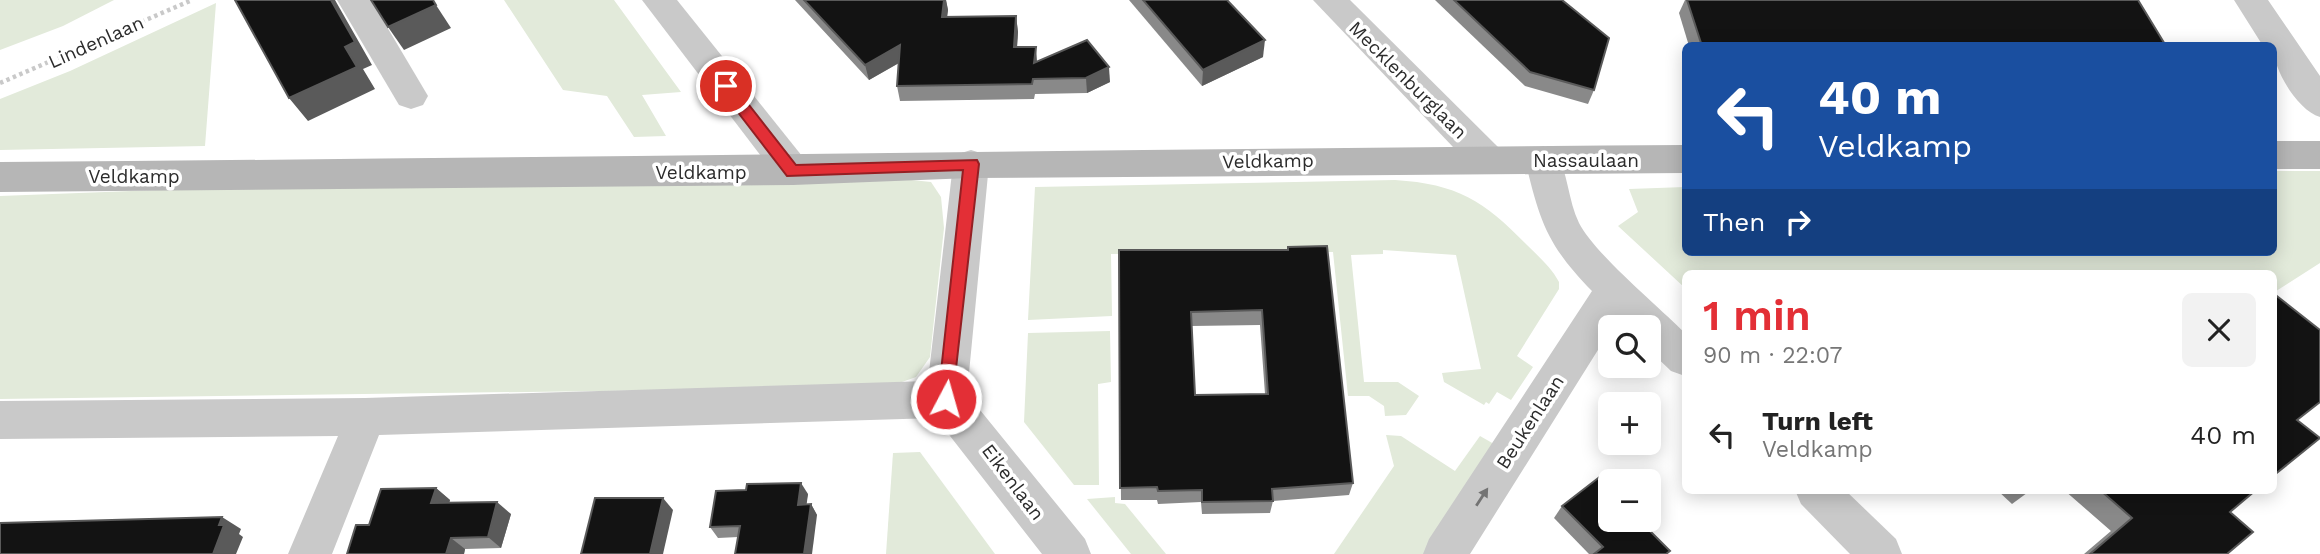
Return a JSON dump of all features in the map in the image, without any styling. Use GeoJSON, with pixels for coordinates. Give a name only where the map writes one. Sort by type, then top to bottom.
{"type":"FeatureCollection","features":[{"type":"Feature","properties":{"kind":"street"},"geometry":{"type":"LineString","coordinates":[[354,0],[411,96]]}},
{"type":"Feature","properties":{"kind":"street"},"geometry":{"type":"LineString","coordinates":[[659,0],[793,171]]}},
{"type":"Feature","properties":{"kind":"street","name":"Mecklenburglaan"},"geometry":{"type":"LineString","coordinates":[[1330,0],[1486,159]]}},
{"type":"Feature","properties":{"kind":"street"},"geometry":{"type":"LineString","coordinates":[[2251,0],[2320,104]]}},
{"type":"Feature","properties":{"kind":"street"},"geometry":{"type":"LineString","coordinates":[[2277,155],[2320,155]]}},
{"type":"Feature","properties":{"kind":"street","name":"Veldkamp"},"geometry":{"type":"LineString","coordinates":[[0,177],[793,171],[971,164],[1486,159]]}},
{"type":"Feature","properties":{"kind":"street","name":"Nassaulaan"},"geometry":{"type":"LineString","coordinates":[[1486,159],[1682,159]]}},
{"type":"Feature","properties":{"kind":"street"},"geometry":{"type":"LineString","coordinates":[[1543,160],[1565,234],[1579,253],[1682,356]]}},
{"type":"Feature","properties":{"kind":"street"},"geometry":{"type":"LineString","coordinates":[[0,420],[365,417],[946,399],[971,164]]}},
{"type":"Feature","properties":{"kind":"street","name":"Beukenlaan"},"geometry":{"type":"LineString","coordinates":[[1445,554],[1615,289]]}},
{"type":"Feature","properties":{"kind":"street","name":"Eikenlaan"},"geometry":{"type":"LineString","coordinates":[[946,399],[1069,554]]}},
{"type":"Feature","properties":{"kind":"street"},"geometry":{"type":"LineString","coordinates":[[310,554],[348,465],[365,417]]}},
{"type":"Feature","properties":{"kind":"street"},"geometry":{"type":"LineString","coordinates":[[1820,494],[1880,554]]}},
{"type":"Feature","properties":{"kind":"path","name":"Lindenlaan"},"geometry":{"type":"LineString","coordinates":[[0,83],[192,0]]}},
{"type":"Feature","properties":{"kind":"green space"},"geometry":{"type":"Polygon","coordinates":[[[0,0],[114,0],[63,26],[0,50],[0,0]]]}},
{"type":"Feature","properties":{"kind":"green space"},"geometry":{"type":"Polygon","coordinates":[[[504,0],[614,0],[681,92],[642,95],[666,136],[634,137],[607,96],[563,90],[504,0]]]}},
{"type":"Feature","properties":{"kind":"green space"},"geometry":{"type":"Polygon","coordinates":[[[216,3],[205,146],[0,150],[0,99],[70,71],[216,3]]]}},
{"type":"Feature","properties":{"kind":"green space"},"geometry":{"type":"Polygon","coordinates":[[[2277,171],[2320,171],[2320,263],[2277,290],[2277,270],[1682,270],[1682,285],[1618,226],[1638,212],[1629,189],[1682,187],[1682,256],[2277,256],[2277,171]]]}},
{"type":"Feature","properties":{"kind":"green space"},"geometry":{"type":"Polygon","coordinates":[[[892,178],[931,182],[941,197],[944,228],[930,357],[916,377],[888,387],[0,399],[0,196],[158,190],[892,178]]]}},
{"type":"Feature","properties":{"kind":"green space"},"geometry":{"type":"Polygon","coordinates":[[[1395,180],[1417,182],[1453,191],[1483,206],[1540,258],[1559,282],[1559,289],[1517,356],[1533,367],[1511,400],[1497,392],[1489,404],[1486,402],[1484,405],[1444,382],[1442,373],[1481,369],[1456,255],[1383,250],[1383,254],[1351,255],[1364,382],[1398,382],[1419,396],[1406,415],[1385,416],[1384,406],[1369,396],[1348,396],[1333,252],[1111,254],[1112,316],[1028,320],[1035,187],[1395,180]]]}},
{"type":"Feature","properties":{"kind":"green space"},"geometry":{"type":"Polygon","coordinates":[[[1110,331],[1111,382],[1098,384],[1099,485],[1074,485],[1024,422],[1028,333],[1110,331]]]}},
{"type":"Feature","properties":{"kind":"green space"},"geometry":{"type":"Polygon","coordinates":[[[1386,435],[1401,436],[1455,471],[1480,436],[1494,444],[1424,554],[1334,554],[1394,466],[1386,435]]]}},
{"type":"Feature","properties":{"kind":"green space"},"geometry":{"type":"Polygon","coordinates":[[[920,452],[995,554],[886,554],[893,453],[920,452]]]}},
{"type":"Feature","properties":{"kind":"green space"},"geometry":{"type":"Polygon","coordinates":[[[1115,497],[1115,503],[1125,504],[1166,554],[1131,554],[1087,499],[1115,497]]]}},
{"type":"Feature","properties":{"kind":"building"},"geometry":{"type":"Polygon","coordinates":[[[235,0],[331,0],[355,42],[345,47],[357,67],[289,98],[235,0]]]}},
{"type":"Feature","properties":{"kind":"building"},"geometry":{"type":"Polygon","coordinates":[[[371,0],[433,0],[436,5],[388,27],[371,0]]]}},
{"type":"Feature","properties":{"kind":"building"},"geometry":{"type":"Polygon","coordinates":[[[804,0],[944,0],[942,17],[1016,16],[1014,47],[1036,47],[1034,63],[1087,40],[1109,67],[1086,78],[1033,79],[1032,84],[897,86],[900,45],[865,65],[804,0]]]}},
{"type":"Feature","properties":{"kind":"building"},"geometry":{"type":"Polygon","coordinates":[[[1143,0],[1227,0],[1265,40],[1203,70],[1143,0]]]}},
{"type":"Feature","properties":{"kind":"building"},"geometry":{"type":"Polygon","coordinates":[[[1454,0],[1562,0],[1609,38],[1594,90],[1530,72],[1454,0]]]}},
{"type":"Feature","properties":{"kind":"building"},"geometry":{"type":"Polygon","coordinates":[[[1687,0],[2138,0],[2164,42],[1701,42],[1687,0]]]}},
{"type":"Feature","properties":{"kind":"building"},"geometry":{"type":"Polygon","coordinates":[[[1327,246],[1353,483],[1272,489],[1273,501],[1202,502],[1202,490],[1120,488],[1119,250],[1288,250],[1288,247],[1327,246]],[[1262,310],[1191,312],[1195,395],[1268,394],[1262,310]]]}},
{"type":"Feature","properties":{"kind":"building"},"geometry":{"type":"Polygon","coordinates":[[[2277,296],[2320,330],[2320,402],[2297,420],[2320,438],[2277,473],[2277,296]]]}},
{"type":"Feature","properties":{"kind":"building"},"geometry":{"type":"Polygon","coordinates":[[[1598,478],[1598,532],[1651,532],[1670,551],[1666,554],[1594,554],[1603,547],[1562,506],[1598,478]]]}},
{"type":"Feature","properties":{"kind":"building"},"geometry":{"type":"Polygon","coordinates":[[[801,483],[798,505],[811,504],[804,554],[735,554],[740,526],[710,527],[716,491],[746,490],[747,484],[801,483]]]}},
{"type":"Feature","properties":{"kind":"building"},"geometry":{"type":"Polygon","coordinates":[[[436,488],[431,503],[497,502],[488,537],[451,538],[446,554],[347,554],[356,525],[369,525],[381,489],[436,488]]]}},
{"type":"Feature","properties":{"kind":"building"},"geometry":{"type":"Polygon","coordinates":[[[2105,494],[2251,494],[2230,512],[2253,532],[2227,554],[2090,554],[2132,518],[2105,494]]]}},
{"type":"Feature","properties":{"kind":"building"},"geometry":{"type":"Polygon","coordinates":[[[595,498],[663,498],[650,554],[581,554],[595,498]]]}},
{"type":"Feature","properties":{"kind":"building"},"geometry":{"type":"Polygon","coordinates":[[[222,517],[219,525],[224,525],[213,554],[0,554],[0,523],[222,517]]]}},
{"type":"Feature","properties":{"kind":"route"},"geometry":{"type":"LineString","coordinates":[[726,86],[793,171],[971,164],[946,399]]}}]}
